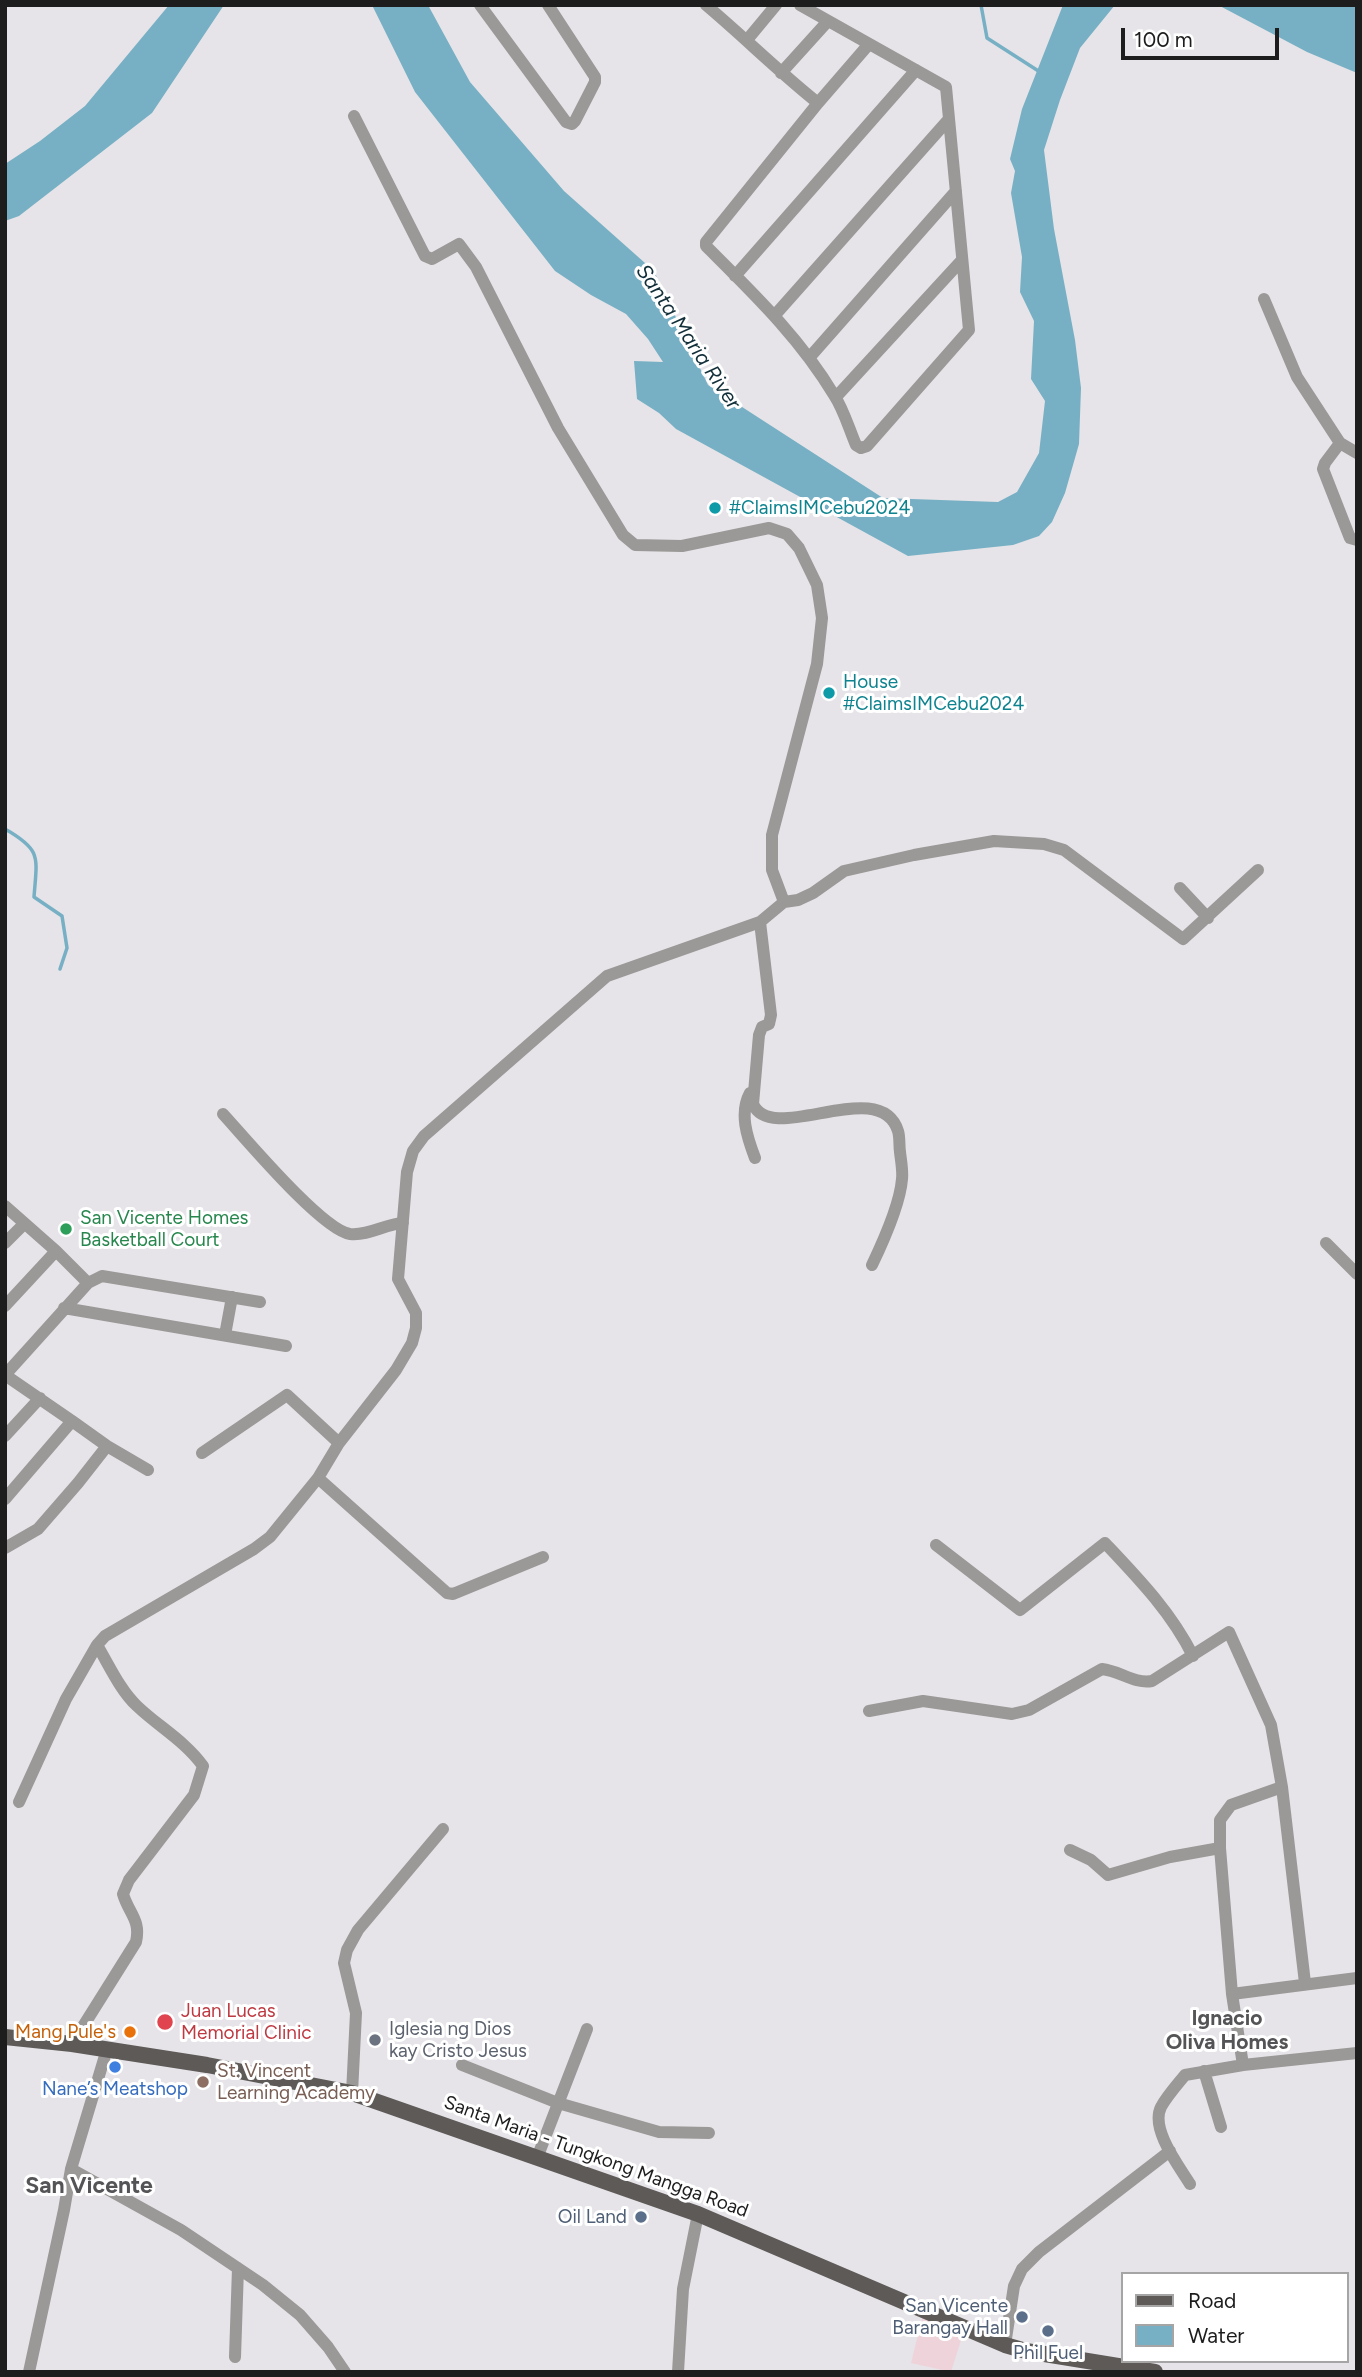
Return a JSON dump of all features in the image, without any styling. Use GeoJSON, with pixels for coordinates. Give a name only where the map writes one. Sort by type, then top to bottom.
{"type":"FeatureCollection","features":[{"type":"Feature","properties":{"kind":"main road","name":"Santa Maria - Tungkong Mangga Road"},"geometry":{"type":"LineString","coordinates":[[5,2037],[72,2043],[352,2093],[698,2214],[1005,2346],[1155,2372]]}},
{"type":"Feature","properties":{"kind":"street"},"geometry":{"type":"LineString","coordinates":[[481,5],[566,122],[572,124],[595,82],[595,77],[548,5]]}},
{"type":"Feature","properties":{"kind":"street"},"geometry":{"type":"LineString","coordinates":[[706,5],[818,103]]}},
{"type":"Feature","properties":{"kind":"street"},"geometry":{"type":"LineString","coordinates":[[747,40],[776,5]]}},
{"type":"Feature","properties":{"kind":"street"},"geometry":{"type":"LineString","coordinates":[[800,5],[946,87],[969,330],[867,446],[861,448],[856,445],[836,397],[809,358],[775,315],[706,246],[707,238],[869,44]]}},
{"type":"Feature","properties":{"kind":"street"},"geometry":{"type":"LineString","coordinates":[[781,73],[828,21]]}},
{"type":"Feature","properties":{"kind":"street"},"geometry":{"type":"LineString","coordinates":[[735,275],[916,70]]}},
{"type":"Feature","properties":{"kind":"street"},"geometry":{"type":"LineString","coordinates":[[354,117],[425,256],[432,258],[459,244],[475,267],[558,428],[623,535],[635,545],[682,546],[769,528],[787,534],[799,548],[817,586],[822,618],[817,664],[772,835],[772,870],[784,902]]}},
{"type":"Feature","properties":{"kind":"street"},"geometry":{"type":"LineString","coordinates":[[775,315],[949,119]]}},
{"type":"Feature","properties":{"kind":"street"},"geometry":{"type":"LineString","coordinates":[[809,358],[956,191]]}},
{"type":"Feature","properties":{"kind":"street"},"geometry":{"type":"LineString","coordinates":[[836,397],[962,260]]}},
{"type":"Feature","properties":{"kind":"street"},"geometry":{"type":"LineString","coordinates":[[1264,299],[1297,377],[1340,443],[1357,453]]}},
{"type":"Feature","properties":{"kind":"street"},"geometry":{"type":"LineString","coordinates":[[1340,443],[1323,469],[1350,538],[1357,540]]}},
{"type":"Feature","properties":{"kind":"street"},"geometry":{"type":"LineString","coordinates":[[19,1802],[66,1699],[97,1645],[105,1636],[270,1537],[318,1478],[339,1443],[396,1370],[412,1343],[416,1328],[416,1313],[398,1279],[407,1172],[413,1151],[424,1136],[607,976],[760,922],[784,902],[798,900],[813,893],[844,871],[994,841],[1044,844],[1065,850],[1183,939],[1258,870]]}},
{"type":"Feature","properties":{"kind":"street"},"geometry":{"type":"LineString","coordinates":[[1180,888],[1208,918]]}},
{"type":"Feature","properties":{"kind":"street"},"geometry":{"type":"LineString","coordinates":[[760,922],[771,1015],[769,1024],[762,1027],[759,1035],[753,1104],[759,1113],[765,1116],[785,1117],[861,1108],[874,1109],[887,1115],[898,1130],[902,1180],[888,1231],[872,1265]]}},
{"type":"Feature","properties":{"kind":"street"},"geometry":{"type":"LineString","coordinates":[[755,1087],[748,1095],[744,1112],[746,1132],[755,1158]]}},
{"type":"Feature","properties":{"kind":"street"},"geometry":{"type":"LineString","coordinates":[[223,1114],[284,1182],[335,1228],[349,1234],[358,1234],[403,1223]]}},
{"type":"Feature","properties":{"kind":"street"},"geometry":{"type":"LineString","coordinates":[[5,1206],[88,1283]]}},
{"type":"Feature","properties":{"kind":"street"},"geometry":{"type":"LineString","coordinates":[[5,1243],[23,1224]]}},
{"type":"Feature","properties":{"kind":"street"},"geometry":{"type":"LineString","coordinates":[[1326,1243],[1357,1274]]}},
{"type":"Feature","properties":{"kind":"street"},"geometry":{"type":"LineString","coordinates":[[5,1306],[56,1251]]}},
{"type":"Feature","properties":{"kind":"street"},"geometry":{"type":"LineString","coordinates":[[148,1470],[107,1446],[5,1375],[88,1283],[102,1276],[260,1302]]}},
{"type":"Feature","properties":{"kind":"street"},"geometry":{"type":"LineString","coordinates":[[225,1335],[232,1297]]}},
{"type":"Feature","properties":{"kind":"street"},"geometry":{"type":"LineString","coordinates":[[64,1308],[286,1346]]}},
{"type":"Feature","properties":{"kind":"street"},"geometry":{"type":"LineString","coordinates":[[202,1453],[287,1395],[339,1443]]}},
{"type":"Feature","properties":{"kind":"street"},"geometry":{"type":"LineString","coordinates":[[5,1436],[40,1398]]}},
{"type":"Feature","properties":{"kind":"street"},"geometry":{"type":"LineString","coordinates":[[5,1499],[72,1421]]}},
{"type":"Feature","properties":{"kind":"street"},"geometry":{"type":"LineString","coordinates":[[5,1548],[38,1529],[107,1446]]}},
{"type":"Feature","properties":{"kind":"street"},"geometry":{"type":"LineString","coordinates":[[318,1478],[447,1593],[453,1594],[543,1557]]}},
{"type":"Feature","properties":{"kind":"street"},"geometry":{"type":"LineString","coordinates":[[936,1545],[1020,1610],[1105,1543],[1150,1590],[1179,1628],[1193,1656]]}},
{"type":"Feature","properties":{"kind":"street"},"geometry":{"type":"LineString","coordinates":[[869,1711],[923,1701],[1012,1714],[1028,1710],[1101,1669],[1143,1682],[1153,1681],[1229,1632],[1271,1725],[1282,1787],[1305,1983]]}},
{"type":"Feature","properties":{"kind":"street"},"geometry":{"type":"LineString","coordinates":[[72,2043],[136,1942],[139,1931],[137,1922],[123,1894],[129,1880],[194,1796],[203,1766],[192,1751],[135,1705],[97,1645]]}},
{"type":"Feature","properties":{"kind":"street"},"geometry":{"type":"LineString","coordinates":[[1243,2065],[1232,1994],[1220,1820],[1231,1805],[1282,1787]]}},
{"type":"Feature","properties":{"kind":"street"},"geometry":{"type":"LineString","coordinates":[[352,2093],[356,2013],[344,1963],[347,1950],[358,1930],[443,1829]]}},
{"type":"Feature","properties":{"kind":"street"},"geometry":{"type":"LineString","coordinates":[[1070,1850],[1091,1860],[1108,1875],[1170,1857],[1220,1848]]}},
{"type":"Feature","properties":{"kind":"street"},"geometry":{"type":"LineString","coordinates":[[1232,1994],[1357,1978]]}},
{"type":"Feature","properties":{"kind":"street"},"geometry":{"type":"LineString","coordinates":[[537,2158],[587,2029]]}},
{"type":"Feature","properties":{"kind":"street"},"geometry":{"type":"LineString","coordinates":[[29,2372],[71,2169],[107,2049]]}},
{"type":"Feature","properties":{"kind":"street"},"geometry":{"type":"LineString","coordinates":[[1190,2184],[1160,2128],[1160,2108],[1185,2075],[1243,2065],[1357,2053]]}},
{"type":"Feature","properties":{"kind":"street"},"geometry":{"type":"LineString","coordinates":[[462,2065],[558,2103],[659,2132],[709,2133]]}},
{"type":"Feature","properties":{"kind":"street"},"geometry":{"type":"LineString","coordinates":[[1204,2071],[1221,2127]]}},
{"type":"Feature","properties":{"kind":"street"},"geometry":{"type":"LineString","coordinates":[[1005,2346],[1014,2286],[1022,2269],[1039,2252],[1170,2151]]}},
{"type":"Feature","properties":{"kind":"street"},"geometry":{"type":"LineString","coordinates":[[71,2169],[181,2231],[263,2285],[300,2315],[328,2347],[345,2372]]}},
{"type":"Feature","properties":{"kind":"street"},"geometry":{"type":"LineString","coordinates":[[678,2372],[683,2288],[698,2214]]}},
{"type":"Feature","properties":{"kind":"street"},"geometry":{"type":"LineString","coordinates":[[236,2357],[239,2269]]}},
{"type":"Feature","properties":{"kind":"shaded area"},"geometry":{"type":"Polygon","coordinates":[[[923,2314],[964,2331],[951,2372],[911,2363],[923,2314]]]}},
{"type":"Feature","properties":{"kind":"water"},"geometry":{"type":"Polygon","coordinates":[[[169,5],[224,5],[152,113],[19,216],[5,221],[5,164],[85,106],[169,5]]]}},
{"type":"Feature","properties":{"kind":"water"},"geometry":{"type":"Polygon","coordinates":[[[372,5],[428,5],[470,82],[564,191],[654,271],[708,385],[883,498],[998,502],[1017,492],[1039,453],[1045,401],[1031,379],[1034,321],[1020,292],[1022,257],[1011,193],[1015,171],[1010,159],[1022,109],[1063,5],[1115,5],[1080,48],[1044,150],[1054,229],[1075,340],[1081,388],[1079,444],[1065,493],[1052,522],[1039,536],[1013,545],[908,556],[676,429],[659,413],[637,399],[634,361],[663,362],[648,339],[626,314],[555,271],[415,92],[372,5]]]}},
{"type":"Feature","properties":{"kind":"water"},"geometry":{"type":"Polygon","coordinates":[[[1218,5],[1357,5],[1357,73],[1307,52],[1218,5]]]}},
{"type":"Feature","properties":{"kind":"waterway"},"geometry":{"type":"LineString","coordinates":[[981,5],[987,38],[1040,72]]}},
{"type":"Feature","properties":{"kind":"waterway"},"geometry":{"type":"LineString","coordinates":[[5,829],[26,843],[34,856],[34,897],[62,916],[67,948],[60,969]]}},
{"type":"Feature","properties":{"kind":"place","name":"#ClaimsIMCebu2024"},"geometry":{"type":"Point","coordinates":[715,508]}},
{"type":"Feature","properties":{"kind":"place","name":"House #ClaimsIMCebu2024"},"geometry":{"type":"Point","coordinates":[829,693]}},
{"type":"Feature","properties":{"kind":"place","name":"San Vicente Homes Basketball Court"},"geometry":{"type":"Point","coordinates":[66,1229]}},
{"type":"Feature","properties":{"kind":"place","name":"Juan Lucas Memorial Clinic"},"geometry":{"type":"Point","coordinates":[165,2022]}},
{"type":"Feature","properties":{"kind":"place","name":"Mang Pule's"},"geometry":{"type":"Point","coordinates":[130,2032]}},
{"type":"Feature","properties":{"kind":"place","name":"Iglesia ng Dios kay Cristo Jesus"},"geometry":{"type":"Point","coordinates":[375,2040]}},
{"type":"Feature","properties":{"kind":"place","name":"Nane’s Meatshop"},"geometry":{"type":"Point","coordinates":[115,2067]}},
{"type":"Feature","properties":{"kind":"place","name":"St. Vincent Learning Academy"},"geometry":{"type":"Point","coordinates":[203,2082]}},
{"type":"Feature","properties":{"kind":"place","name":"Oil Land"},"geometry":{"type":"Point","coordinates":[641,2217]}},
{"type":"Feature","properties":{"kind":"place","name":"San Vicente Barangay Hall"},"geometry":{"type":"Point","coordinates":[1022,2317]}},
{"type":"Feature","properties":{"kind":"place","name":"Phil Fuel"},"geometry":{"type":"Point","coordinates":[1048,2331]}},
{"type":"Feature","properties":{"kind":"district","name":"Ignacio Oliva Homes"},"geometry":{"type":"Point","coordinates":[1227,2031]}},
{"type":"Feature","properties":{"kind":"district","name":"San Vicente"},"geometry":{"type":"Point","coordinates":[89,2186]}},
{"type":"Feature","properties":{"kind":"water label","name":"Santa Maria River"},"geometry":{"type":"Point","coordinates":[688,337]}}]}
